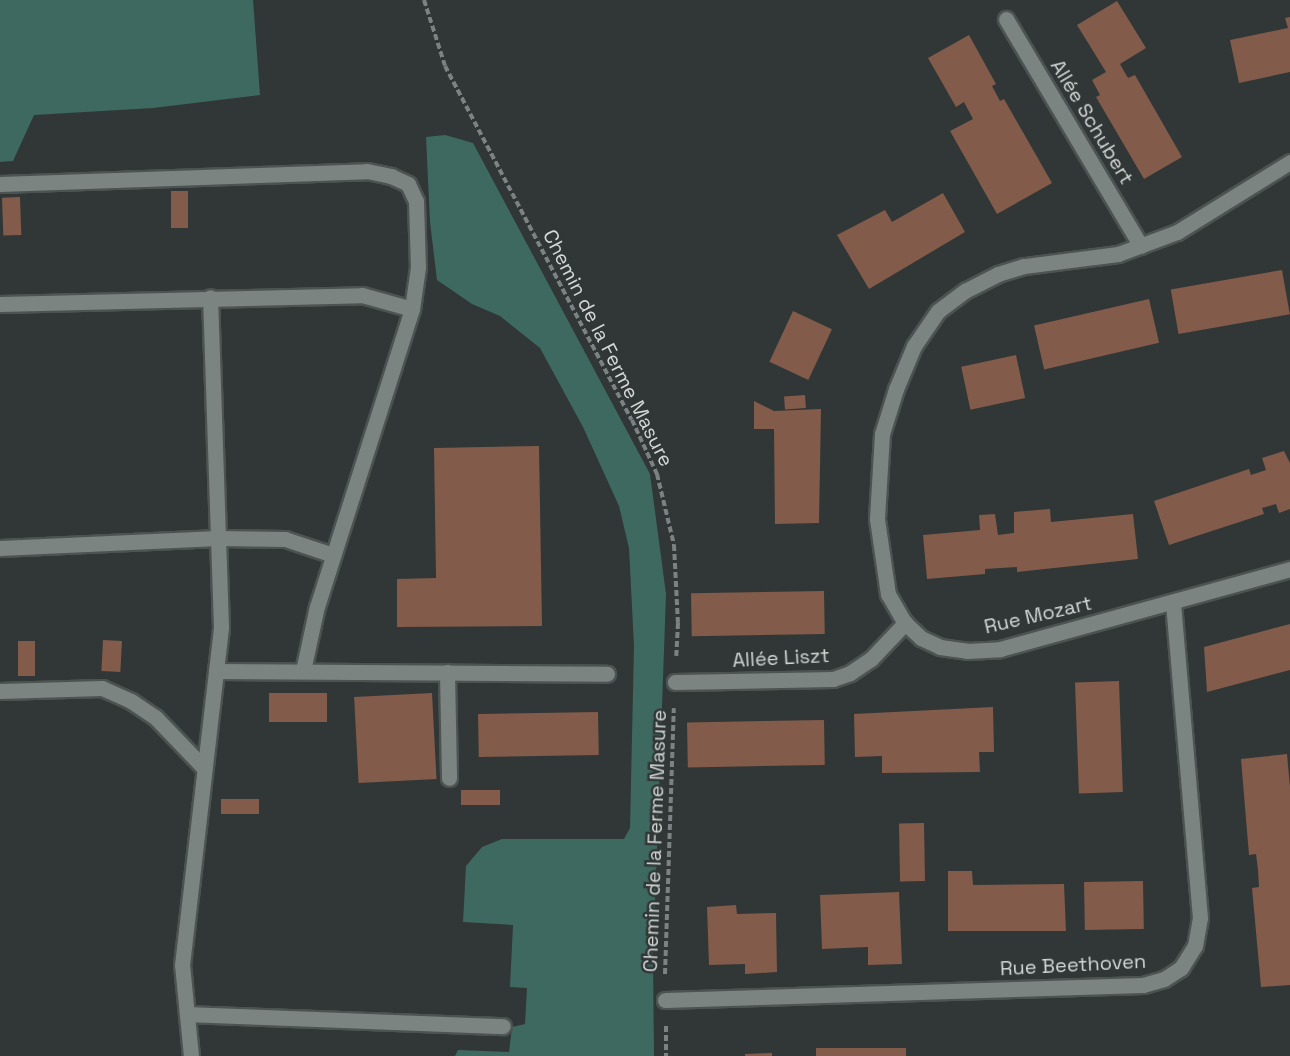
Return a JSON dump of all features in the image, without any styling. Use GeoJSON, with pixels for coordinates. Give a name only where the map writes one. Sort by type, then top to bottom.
{"type":"FeatureCollection","features":[{"type":"Feature","properties":{"kind":"street","name":"Allée Schubert"},"geometry":{"type":"LineString","coordinates":[[1006,19],[1141,246]]}},
{"type":"Feature","properties":{"kind":"street","name":"Rue Mozart"},"geometry":{"type":"LineString","coordinates":[[1290,162],[1177,232],[1141,246],[1102,257],[1024,266],[998,274],[966,290],[938,311],[914,346],[896,389],[882,434],[877,519],[880,554],[888,594],[905,623],[921,638],[940,647],[967,651],[1000,650],[1290,569]]}},
{"type":"Feature","properties":{"kind":"street"},"geometry":{"type":"LineString","coordinates":[[0,184],[367,171],[391,176],[408,184],[416,201],[418,267],[412,309],[317,606],[303,671]]}},
{"type":"Feature","properties":{"kind":"street"},"geometry":{"type":"LineString","coordinates":[[0,304],[362,295],[412,309]]}},
{"type":"Feature","properties":{"kind":"street"},"geometry":{"type":"LineString","coordinates":[[191,1056],[182,965],[221,627],[210,297]]}},
{"type":"Feature","properties":{"kind":"street"},"geometry":{"type":"LineString","coordinates":[[0,548],[218,538],[285,539],[333,555]]}},
{"type":"Feature","properties":{"kind":"street","name":"Rue Beethoven"},"geometry":{"type":"LineString","coordinates":[[665,1000],[1143,985],[1164,979],[1181,968],[1195,946],[1200,918],[1173,603]]}},
{"type":"Feature","properties":{"kind":"street","name":"Allée Liszt"},"geometry":{"type":"LineString","coordinates":[[675,682],[833,679],[849,673],[870,659],[905,623]]}},
{"type":"Feature","properties":{"kind":"street"},"geometry":{"type":"LineString","coordinates":[[216,671],[607,674]]}},
{"type":"Feature","properties":{"kind":"street"},"geometry":{"type":"LineString","coordinates":[[447,672],[449,778]]}},
{"type":"Feature","properties":{"kind":"street"},"geometry":{"type":"LineString","coordinates":[[0,692],[102,688],[130,701],[156,718],[204,768]]}},
{"type":"Feature","properties":{"kind":"street"},"geometry":{"type":"LineString","coordinates":[[187,1014],[503,1026]]}},
{"type":"Feature","properties":{"kind":"path","name":"Chemin de la Ferme Masure"},"geometry":{"type":"LineString","coordinates":[[424,0],[446,66],[632,420],[657,474],[674,545],[678,623],[665,1000],[666,1056]]}},
{"type":"Feature","properties":{"kind":"green space"},"geometry":{"type":"Polygon","coordinates":[[[0,0],[253,0],[260,95],[153,108],[34,115],[13,161],[0,162],[0,0]]]}},
{"type":"Feature","properties":{"kind":"green space"},"geometry":{"type":"Polygon","coordinates":[[[445,135],[473,143],[650,474],[666,594],[653,959],[654,1056],[455,1056],[458,1050],[509,1052],[512,1027],[525,1024],[527,988],[510,987],[513,925],[463,922],[466,866],[482,847],[502,839],[624,839],[630,828],[634,646],[629,548],[619,506],[583,427],[540,348],[500,316],[472,304],[437,280],[430,222],[426,137],[445,135]]]}},
{"type":"Feature","properties":{"kind":"building"},"geometry":{"type":"Polygon","coordinates":[[[1117,1],[1146,48],[1120,64],[1128,78],[1135,75],[1182,157],[1144,179],[1096,97],[1100,95],[1092,80],[1106,72],[1077,25],[1117,1]]]}},
{"type":"Feature","properties":{"kind":"building"},"geometry":{"type":"Polygon","coordinates":[[[1290,17],[1290,72],[1239,83],[1230,40],[1288,28],[1285,18],[1290,17]]]}},
{"type":"Feature","properties":{"kind":"building"},"geometry":{"type":"Polygon","coordinates":[[[969,35],[996,84],[992,86],[1000,101],[1004,99],[1052,183],[997,214],[950,131],[973,119],[964,102],[956,107],[928,58],[969,35]]]}},
{"type":"Feature","properties":{"kind":"building"},"geometry":{"type":"Polygon","coordinates":[[[171,191],[188,191],[188,228],[171,228],[171,191]]]}},
{"type":"Feature","properties":{"kind":"building"},"geometry":{"type":"Polygon","coordinates":[[[943,193],[965,232],[869,289],[837,235],[885,210],[892,222],[943,193]]]}},
{"type":"Feature","properties":{"kind":"building"},"geometry":{"type":"Polygon","coordinates":[[[20,197],[21,235],[3,236],[2,198],[20,197]]]}},
{"type":"Feature","properties":{"kind":"building"},"geometry":{"type":"Polygon","coordinates":[[[1282,270],[1290,314],[1179,334],[1171,290],[1282,270]]]}},
{"type":"Feature","properties":{"kind":"building"},"geometry":{"type":"Polygon","coordinates":[[[1149,299],[1159,343],[1044,369],[1034,326],[1149,299]]]}},
{"type":"Feature","properties":{"kind":"building"},"geometry":{"type":"Polygon","coordinates":[[[793,311],[832,329],[808,380],[769,362],[793,311]]]}},
{"type":"Feature","properties":{"kind":"building"},"geometry":{"type":"Polygon","coordinates":[[[1016,355],[1025,398],[970,410],[961,367],[1016,355]]]}},
{"type":"Feature","properties":{"kind":"building"},"geometry":{"type":"Polygon","coordinates":[[[805,395],[806,408],[785,409],[784,396],[805,395]]]}},
{"type":"Feature","properties":{"kind":"building"},"geometry":{"type":"Polygon","coordinates":[[[754,401],[774,411],[821,409],[819,523],[775,524],[774,429],[754,429],[754,401]]]}},
{"type":"Feature","properties":{"kind":"building"},"geometry":{"type":"Polygon","coordinates":[[[539,446],[542,626],[397,627],[397,579],[436,578],[434,448],[539,446]]]}},
{"type":"Feature","properties":{"kind":"building"},"geometry":{"type":"Polygon","coordinates":[[[1284,451],[1290,463],[1290,509],[1279,513],[1276,504],[1262,508],[1264,514],[1169,545],[1154,501],[1249,469],[1251,475],[1266,470],[1262,458],[1284,451]]]}},
{"type":"Feature","properties":{"kind":"building"},"geometry":{"type":"Polygon","coordinates":[[[1050,509],[1051,522],[1133,514],[1138,559],[1017,572],[1017,567],[985,569],[985,574],[927,579],[923,535],[980,530],[979,515],[995,514],[998,535],[1014,533],[1014,512],[1050,509]]]}},
{"type":"Feature","properties":{"kind":"building"},"geometry":{"type":"Polygon","coordinates":[[[824,591],[825,634],[692,636],[691,593],[824,591]]]}},
{"type":"Feature","properties":{"kind":"building"},"geometry":{"type":"Polygon","coordinates":[[[1290,624],[1290,670],[1207,692],[1204,647],[1290,624]]]}},
{"type":"Feature","properties":{"kind":"building"},"geometry":{"type":"Polygon","coordinates":[[[103,640],[122,641],[120,672],[101,671],[103,640]]]}},
{"type":"Feature","properties":{"kind":"building"},"geometry":{"type":"Polygon","coordinates":[[[18,641],[35,641],[35,676],[18,676],[18,641]]]}},
{"type":"Feature","properties":{"kind":"building"},"geometry":{"type":"Polygon","coordinates":[[[1119,681],[1123,792],[1079,793],[1075,683],[1119,681]]]}},
{"type":"Feature","properties":{"kind":"building"},"geometry":{"type":"Polygon","coordinates":[[[269,693],[327,693],[327,722],[269,722],[269,693]]]}},
{"type":"Feature","properties":{"kind":"building"},"geometry":{"type":"Polygon","coordinates":[[[432,693],[437,779],[359,783],[354,697],[432,693]]]}},
{"type":"Feature","properties":{"kind":"building"},"geometry":{"type":"Polygon","coordinates":[[[993,707],[994,752],[979,752],[980,772],[882,773],[882,756],[855,757],[854,714],[993,707]]]}},
{"type":"Feature","properties":{"kind":"building"},"geometry":{"type":"Polygon","coordinates":[[[598,712],[599,755],[479,757],[478,714],[598,712]]]}},
{"type":"Feature","properties":{"kind":"building"},"geometry":{"type":"Polygon","coordinates":[[[824,720],[825,765],[688,767],[687,722],[824,720]]]}},
{"type":"Feature","properties":{"kind":"building"},"geometry":{"type":"Polygon","coordinates":[[[1287,754],[1290,787],[1290,985],[1261,987],[1252,888],[1259,887],[1258,870],[1256,854],[1249,855],[1241,759],[1287,754]]]}},
{"type":"Feature","properties":{"kind":"building"},"geometry":{"type":"Polygon","coordinates":[[[461,790],[500,790],[500,805],[461,805],[461,790]]]}},
{"type":"Feature","properties":{"kind":"building"},"geometry":{"type":"Polygon","coordinates":[[[221,799],[259,799],[259,814],[221,814],[221,799]]]}},
{"type":"Feature","properties":{"kind":"building"},"geometry":{"type":"Polygon","coordinates":[[[899,823],[924,823],[925,881],[900,881],[899,823]]]}},
{"type":"Feature","properties":{"kind":"building"},"geometry":{"type":"Polygon","coordinates":[[[948,871],[972,871],[973,885],[1064,884],[1066,931],[948,931],[948,871]]]}},
{"type":"Feature","properties":{"kind":"building"},"geometry":{"type":"Polygon","coordinates":[[[1143,881],[1144,929],[1085,930],[1084,882],[1143,881]]]}},
{"type":"Feature","properties":{"kind":"building"},"geometry":{"type":"Polygon","coordinates":[[[899,892],[902,964],[868,965],[868,947],[822,949],[820,895],[899,892]]]}},
{"type":"Feature","properties":{"kind":"building"},"geometry":{"type":"Polygon","coordinates":[[[736,905],[737,914],[776,913],[777,972],[745,974],[745,964],[709,965],[707,907],[736,905]]]}},
{"type":"Feature","properties":{"kind":"building"},"geometry":{"type":"Polygon","coordinates":[[[816,1048],[906,1048],[906,1056],[816,1056],[816,1048]]]}},
{"type":"Feature","properties":{"kind":"building"},"geometry":{"type":"Polygon","coordinates":[[[772,1053],[772,1056],[745,1056],[745,1054],[772,1053]]]}}]}
